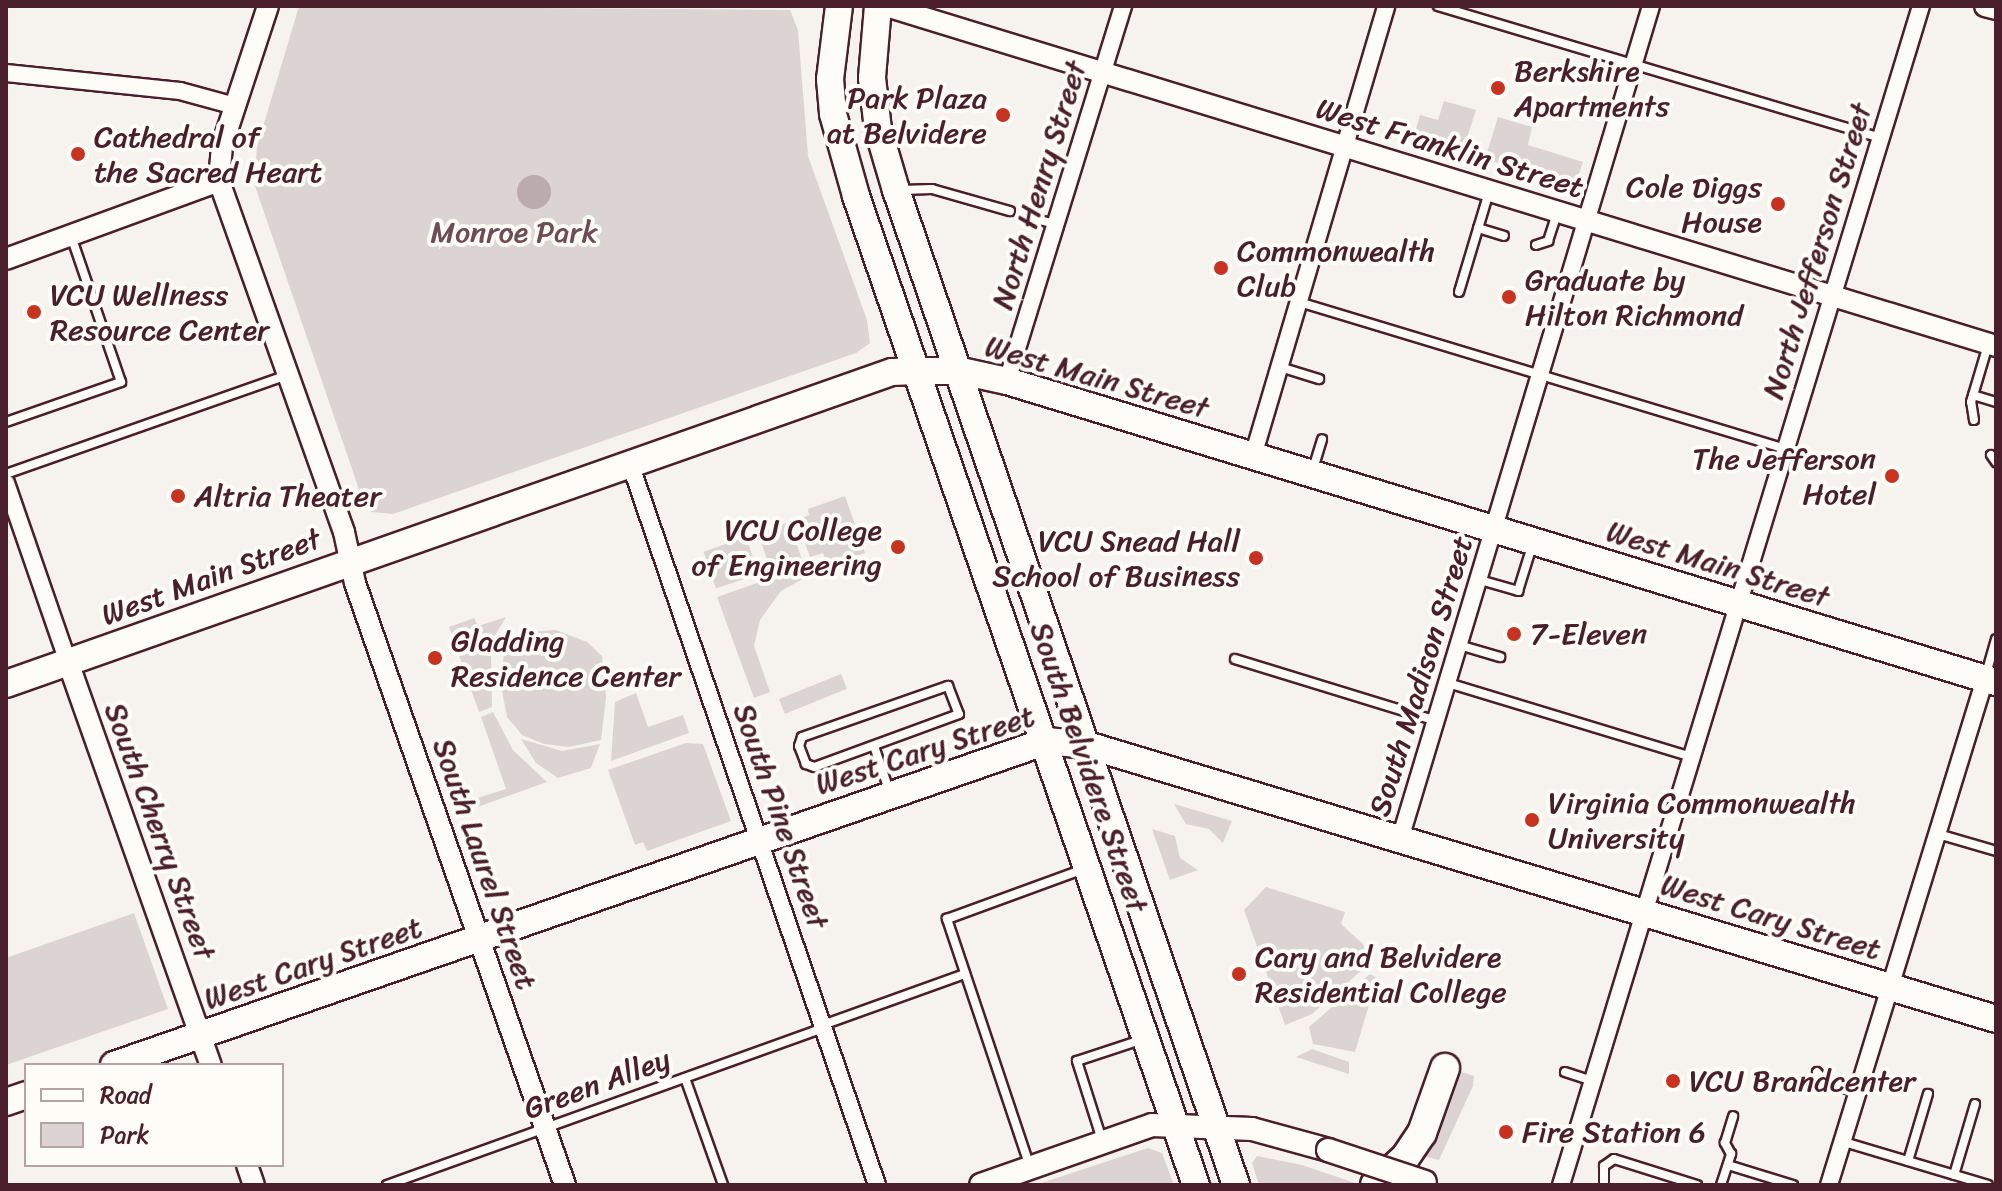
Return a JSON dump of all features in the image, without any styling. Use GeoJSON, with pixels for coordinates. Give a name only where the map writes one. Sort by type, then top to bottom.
{"type":"FeatureCollection","features":[{"type":"Feature","properties":{"kind":"highway"},"geometry":{"type":"LineString","coordinates":[[1375,1185],[1405,1158],[1422,1133],[1445,1068]]}},
{"type":"Feature","properties":{"kind":"main road","name":"South Belvidere Street"},"geometry":{"type":"LineString","coordinates":[[839,6],[831,64],[833,114],[917,371],[1149,1037],[1196,1185]]}},
{"type":"Feature","properties":{"kind":"main road","name":"South Belvidere Street"},"geometry":{"type":"LineString","coordinates":[[878,6],[872,78],[878,129],[896,190],[961,371],[1236,1185]]}},
{"type":"Feature","properties":{"kind":"main road","name":"West Main Street"},"geometry":{"type":"LineString","coordinates":[[6,684],[892,372],[917,371],[961,371],[1007,381],[1990,680]]}},
{"type":"Feature","properties":{"kind":"main road","name":"West Cary Street"},"geometry":{"type":"LineString","coordinates":[[120,1063],[478,940],[759,838],[1047,741],[1087,745],[1996,1019]]}},
{"type":"Feature","properties":{"kind":"main road"},"geometry":{"type":"LineString","coordinates":[[981,1185],[1152,1125],[1252,1129],[1430,1183]]}},
{"type":"Feature","properties":{"kind":"street"},"geometry":{"type":"LineString","coordinates":[[6,259],[219,181],[222,146],[268,6]]}},
{"type":"Feature","properties":{"kind":"street","name":"West Franklin Street"},"geometry":{"type":"LineString","coordinates":[[886,6],[1992,345]]}},
{"type":"Feature","properties":{"kind":"street","name":"North Henry Street"},"geometry":{"type":"LineString","coordinates":[[1007,381],[1123,6]]}},
{"type":"Feature","properties":{"kind":"street"},"geometry":{"type":"LineString","coordinates":[[1253,456],[1386,6]]}},
{"type":"Feature","properties":{"kind":"street","name":"South Madison Street"},"geometry":{"type":"LineString","coordinates":[[1400,839],[1543,374],[1651,6]]}},
{"type":"Feature","properties":{"kind":"street","name":"North Jefferson Street"},"geometry":{"type":"LineString","coordinates":[[1561,1185],[1921,6]]}},
{"type":"Feature","properties":{"kind":"street"},"geometry":{"type":"LineString","coordinates":[[1985,6],[1996,9]]}},
{"type":"Feature","properties":{"kind":"street"},"geometry":{"type":"LineString","coordinates":[[6,73],[180,91],[235,106]]}},
{"type":"Feature","properties":{"kind":"street","name":"South Laurel Street"},"geometry":{"type":"LineString","coordinates":[[219,181],[478,940],[565,1185]]}},
{"type":"Feature","properties":{"kind":"street","name":"South Pine Street"},"geometry":{"type":"LineString","coordinates":[[631,466],[877,1185]]}},
{"type":"Feature","properties":{"kind":"street"},"geometry":{"type":"LineString","coordinates":[[6,483],[68,662]]}},
{"type":"Feature","properties":{"kind":"street","name":"South Cherry Street"},"geometry":{"type":"LineString","coordinates":[[68,662],[210,1063]]}},
{"type":"Feature","properties":{"kind":"street"},"geometry":{"type":"LineString","coordinates":[[1829,1185],[1937,834],[1990,680]]}},
{"type":"Feature","properties":{"kind":"lane"},"geometry":{"type":"LineString","coordinates":[[1438,6],[1881,138]]}},
{"type":"Feature","properties":{"kind":"lane"},"geometry":{"type":"LineString","coordinates":[[896,190],[932,189],[1010,211]]}},
{"type":"Feature","properties":{"kind":"lane"},"geometry":{"type":"LineString","coordinates":[[1459,292],[1489,192]]}},
{"type":"Feature","properties":{"kind":"lane"},"geometry":{"type":"LineString","coordinates":[[1536,245],[1548,241],[1557,213]]}},
{"type":"Feature","properties":{"kind":"lane"},"geometry":{"type":"LineString","coordinates":[[1036,219],[1055,224]]}},
{"type":"Feature","properties":{"kind":"lane"},"geometry":{"type":"LineString","coordinates":[[1478,228],[1504,236]]}},
{"type":"Feature","properties":{"kind":"lane"},"geometry":{"type":"LineString","coordinates":[[6,422],[121,382],[71,235]]}},
{"type":"Feature","properties":{"kind":"lane"},"geometry":{"type":"LineString","coordinates":[[1299,302],[1786,449]]}},
{"type":"Feature","properties":{"kind":"lane"},"geometry":{"type":"LineString","coordinates":[[1974,420],[1973,395],[1992,345]]}},
{"type":"Feature","properties":{"kind":"lane"},"geometry":{"type":"LineString","coordinates":[[1280,367],[1319,379]]}},
{"type":"Feature","properties":{"kind":"lane"},"geometry":{"type":"LineString","coordinates":[[6,474],[287,375]]}},
{"type":"Feature","properties":{"kind":"lane"},"geometry":{"type":"LineString","coordinates":[[1973,395],[1996,402]]}},
{"type":"Feature","properties":{"kind":"lane"},"geometry":{"type":"LineString","coordinates":[[1311,474],[1322,439]]}},
{"type":"Feature","properties":{"kind":"lane"},"geometry":{"type":"LineString","coordinates":[[1480,580],[1518,591],[1533,541]]}},
{"type":"Feature","properties":{"kind":"lane"},"geometry":{"type":"LineString","coordinates":[[1990,680],[1996,639]]}},
{"type":"Feature","properties":{"kind":"lane"},"geometry":{"type":"LineString","coordinates":[[1459,645],[1500,657]]}},
{"type":"Feature","properties":{"kind":"lane"},"geometry":{"type":"LineString","coordinates":[[1235,659],[1436,721]]}},
{"type":"Feature","properties":{"kind":"lane"},"geometry":{"type":"LineString","coordinates":[[1448,683],[1692,757]]}},
{"type":"Feature","properties":{"kind":"lane"},"geometry":{"type":"LineString","coordinates":[[951,687],[959,714],[874,746],[814,767],[806,764],[799,746],[802,737],[951,687]]}},
{"type":"Feature","properties":{"kind":"lane"},"geometry":{"type":"LineString","coordinates":[[874,746],[890,793]]}},
{"type":"Feature","properties":{"kind":"lane"},"geometry":{"type":"LineString","coordinates":[[1937,834],[1996,851]]}},
{"type":"Feature","properties":{"kind":"lane"},"geometry":{"type":"LineString","coordinates":[[1030,1168],[947,919],[1090,867]]}},
{"type":"Feature","properties":{"kind":"lane","name":"Green Alley"},"geometry":{"type":"LineString","coordinates":[[387,1185],[410,1181],[965,974]]}},
{"type":"Feature","properties":{"kind":"lane"},"geometry":{"type":"LineString","coordinates":[[1103,1141],[1077,1061],[1149,1037]]}},
{"type":"Feature","properties":{"kind":"lane"},"geometry":{"type":"LineString","coordinates":[[1565,1072],[1593,1081]]}},
{"type":"Feature","properties":{"kind":"lane"},"geometry":{"type":"LineString","coordinates":[[1817,1072],[1825,1082],[1859,1093]]}},
{"type":"Feature","properties":{"kind":"lane"},"geometry":{"type":"LineString","coordinates":[[685,1078],[723,1185]]}},
{"type":"Feature","properties":{"kind":"lane"},"geometry":{"type":"LineString","coordinates":[[1908,1161],[1928,1094]]}},
{"type":"Feature","properties":{"kind":"lane"},"geometry":{"type":"LineString","coordinates":[[1954,1175],[1975,1104]]}},
{"type":"Feature","properties":{"kind":"lane"},"geometry":{"type":"LineString","coordinates":[[1721,1185],[1731,1154],[1725,1143],[1733,1116]]}},
{"type":"Feature","properties":{"kind":"lane"},"geometry":{"type":"LineString","coordinates":[[1844,1142],[1988,1185]]}},
{"type":"Feature","properties":{"kind":"lane"},"geometry":{"type":"LineString","coordinates":[[1604,1185],[1604,1166],[1614,1159],[1697,1185]]}},
{"type":"Feature","properties":{"kind":"lane"},"geometry":{"type":"LineString","coordinates":[[1728,1165],[1793,1185]]}},
{"type":"Feature","properties":{"kind":"green space","name":"Monroe Park"},"geometry":{"type":"Polygon","coordinates":[[[299,6],[790,10],[798,30],[808,156],[867,320],[870,343],[856,353],[393,514],[372,512],[364,504],[254,183],[257,147],[299,6]]]}},
{"type":"Feature","properties":{"kind":"green space"},"geometry":{"type":"Polygon","coordinates":[[[1444,101],[1476,110],[1462,153],[1413,139],[1420,115],[1438,120],[1444,101]]]}},
{"type":"Feature","properties":{"kind":"green space"},"geometry":{"type":"Polygon","coordinates":[[[1498,117],[1532,127],[1528,145],[1583,162],[1575,186],[1485,159],[1498,117]]]}},
{"type":"Feature","properties":{"kind":"green space"},"geometry":{"type":"Polygon","coordinates":[[[845,496],[865,553],[818,568],[815,563],[825,559],[823,553],[810,557],[797,520],[809,515],[808,509],[845,496]]]}},
{"type":"Feature","properties":{"kind":"green space"},"geometry":{"type":"Polygon","coordinates":[[[789,522],[802,559],[770,570],[758,533],[789,522]]]}},
{"type":"Feature","properties":{"kind":"green space"},"geometry":{"type":"Polygon","coordinates":[[[746,537],[759,574],[716,589],[703,552],[746,537]]]}},
{"type":"Feature","properties":{"kind":"green space"},"geometry":{"type":"Polygon","coordinates":[[[802,567],[806,577],[781,591],[760,620],[754,646],[770,692],[754,698],[717,597],[802,567]]]}},
{"type":"Feature","properties":{"kind":"green space"},"geometry":{"type":"Polygon","coordinates":[[[506,617],[483,655],[491,653],[492,707],[479,712],[449,627],[474,618],[478,626],[506,617]]]}},
{"type":"Feature","properties":{"kind":"green space"},"geometry":{"type":"Polygon","coordinates":[[[556,630],[587,642],[602,656],[606,698],[601,740],[569,747],[544,744],[522,735],[507,717],[501,686],[505,642],[527,632],[556,630]]]}},
{"type":"Feature","properties":{"kind":"green space"},"geometry":{"type":"Polygon","coordinates":[[[841,674],[847,689],[785,714],[779,699],[841,674]]]}},
{"type":"Feature","properties":{"kind":"green space"},"geometry":{"type":"Polygon","coordinates":[[[636,693],[648,727],[683,715],[689,733],[611,761],[615,702],[636,693]]]}},
{"type":"Feature","properties":{"kind":"green space"},"geometry":{"type":"Polygon","coordinates":[[[493,712],[513,750],[547,782],[458,814],[455,805],[506,789],[481,717],[493,712]]]}},
{"type":"Feature","properties":{"kind":"green space"},"geometry":{"type":"Polygon","coordinates":[[[521,739],[562,751],[600,744],[591,768],[558,778],[536,763],[521,739]]]}},
{"type":"Feature","properties":{"kind":"green space"},"geometry":{"type":"Polygon","coordinates":[[[686,743],[703,744],[731,821],[647,851],[643,842],[635,845],[608,770],[686,743]]]}},
{"type":"Feature","properties":{"kind":"green space"},"geometry":{"type":"Polygon","coordinates":[[[1174,804],[1232,821],[1223,843],[1209,829],[1186,824],[1174,804]]]}},
{"type":"Feature","properties":{"kind":"green space"},"geometry":{"type":"Polygon","coordinates":[[[1152,829],[1175,836],[1180,858],[1198,870],[1170,880],[1152,829]]]}},
{"type":"Feature","properties":{"kind":"green space"},"geometry":{"type":"Polygon","coordinates":[[[1266,887],[1345,912],[1341,924],[1363,944],[1367,958],[1362,970],[1312,1014],[1285,1025],[1244,910],[1266,887]]]}},
{"type":"Feature","properties":{"kind":"green space"},"geometry":{"type":"Polygon","coordinates":[[[134,913],[168,1009],[6,1065],[6,958],[134,913]]]}},
{"type":"Feature","properties":{"kind":"green space"},"geometry":{"type":"Polygon","coordinates":[[[1370,974],[1377,978],[1355,1052],[1313,1044],[1309,1027],[1370,974]]]}},
{"type":"Feature","properties":{"kind":"green space"},"geometry":{"type":"Polygon","coordinates":[[[1312,1049],[1349,1062],[1349,1074],[1296,1057],[1312,1049]]]}},
{"type":"Feature","properties":{"kind":"green space"},"geometry":{"type":"Polygon","coordinates":[[[1455,1070],[1474,1076],[1473,1086],[1439,1160],[1420,1155],[1455,1070]]]}},
{"type":"Feature","properties":{"kind":"green space"},"geometry":{"type":"Polygon","coordinates":[[[1148,1148],[1162,1153],[1174,1185],[1035,1185],[1148,1148]]]}},
{"type":"Feature","properties":{"kind":"green space"},"geometry":{"type":"Polygon","coordinates":[[[1257,1156],[1302,1165],[1358,1184],[1259,1185],[1252,1163],[1257,1156]]]}},
{"type":"Feature","properties":{"kind":"shaded area"},"geometry":{"type":"Polygon","coordinates":[[[534,175],[546,180],[551,192],[546,204],[534,209],[522,204],[517,192],[522,180],[534,175]]]}},
{"type":"Feature","properties":{"kind":"place","name":"Berkshire Apartments"},"geometry":{"type":"Point","coordinates":[1498,88]}},
{"type":"Feature","properties":{"kind":"place","name":"Park Plaza at Belvidere"},"geometry":{"type":"Point","coordinates":[1003,115]}},
{"type":"Feature","properties":{"kind":"place","name":"Cathedral of the Sacred Heart"},"geometry":{"type":"Point","coordinates":[78,154]}},
{"type":"Feature","properties":{"kind":"place","name":"Cole Diggs House"},"geometry":{"type":"Point","coordinates":[1778,204]}},
{"type":"Feature","properties":{"kind":"place","name":"Commonwealth Club"},"geometry":{"type":"Point","coordinates":[1221,268]}},
{"type":"Feature","properties":{"kind":"place","name":"Graduate by Hilton Richmond"},"geometry":{"type":"Point","coordinates":[1509,297]}},
{"type":"Feature","properties":{"kind":"place","name":"VCU Wellness Resource Center"},"geometry":{"type":"Point","coordinates":[34,312]}},
{"type":"Feature","properties":{"kind":"place","name":"The Jefferson Hotel"},"geometry":{"type":"Point","coordinates":[1892,476]}},
{"type":"Feature","properties":{"kind":"place","name":"Altria Theater"},"geometry":{"type":"Point","coordinates":[178,496]}},
{"type":"Feature","properties":{"kind":"place","name":"VCU College of Engineering"},"geometry":{"type":"Point","coordinates":[898,547]}},
{"type":"Feature","properties":{"kind":"place","name":"VCU Snead Hall School of Business"},"geometry":{"type":"Point","coordinates":[1256,558]}},
{"type":"Feature","properties":{"kind":"place","name":"7-Eleven"},"geometry":{"type":"Point","coordinates":[1514,634]}},
{"type":"Feature","properties":{"kind":"place","name":"Gladding Residence Center"},"geometry":{"type":"Point","coordinates":[435,658]}},
{"type":"Feature","properties":{"kind":"place","name":"Virginia Commonwealth University"},"geometry":{"type":"Point","coordinates":[1532,820]}},
{"type":"Feature","properties":{"kind":"place","name":"Cary and Belvidere Residential College"},"geometry":{"type":"Point","coordinates":[1239,974]}},
{"type":"Feature","properties":{"kind":"place","name":"VCU Brandcenter"},"geometry":{"type":"Point","coordinates":[1673,1081]}},
{"type":"Feature","properties":{"kind":"place","name":"Fire Station 6"},"geometry":{"type":"Point","coordinates":[1506,1132]}}]}
